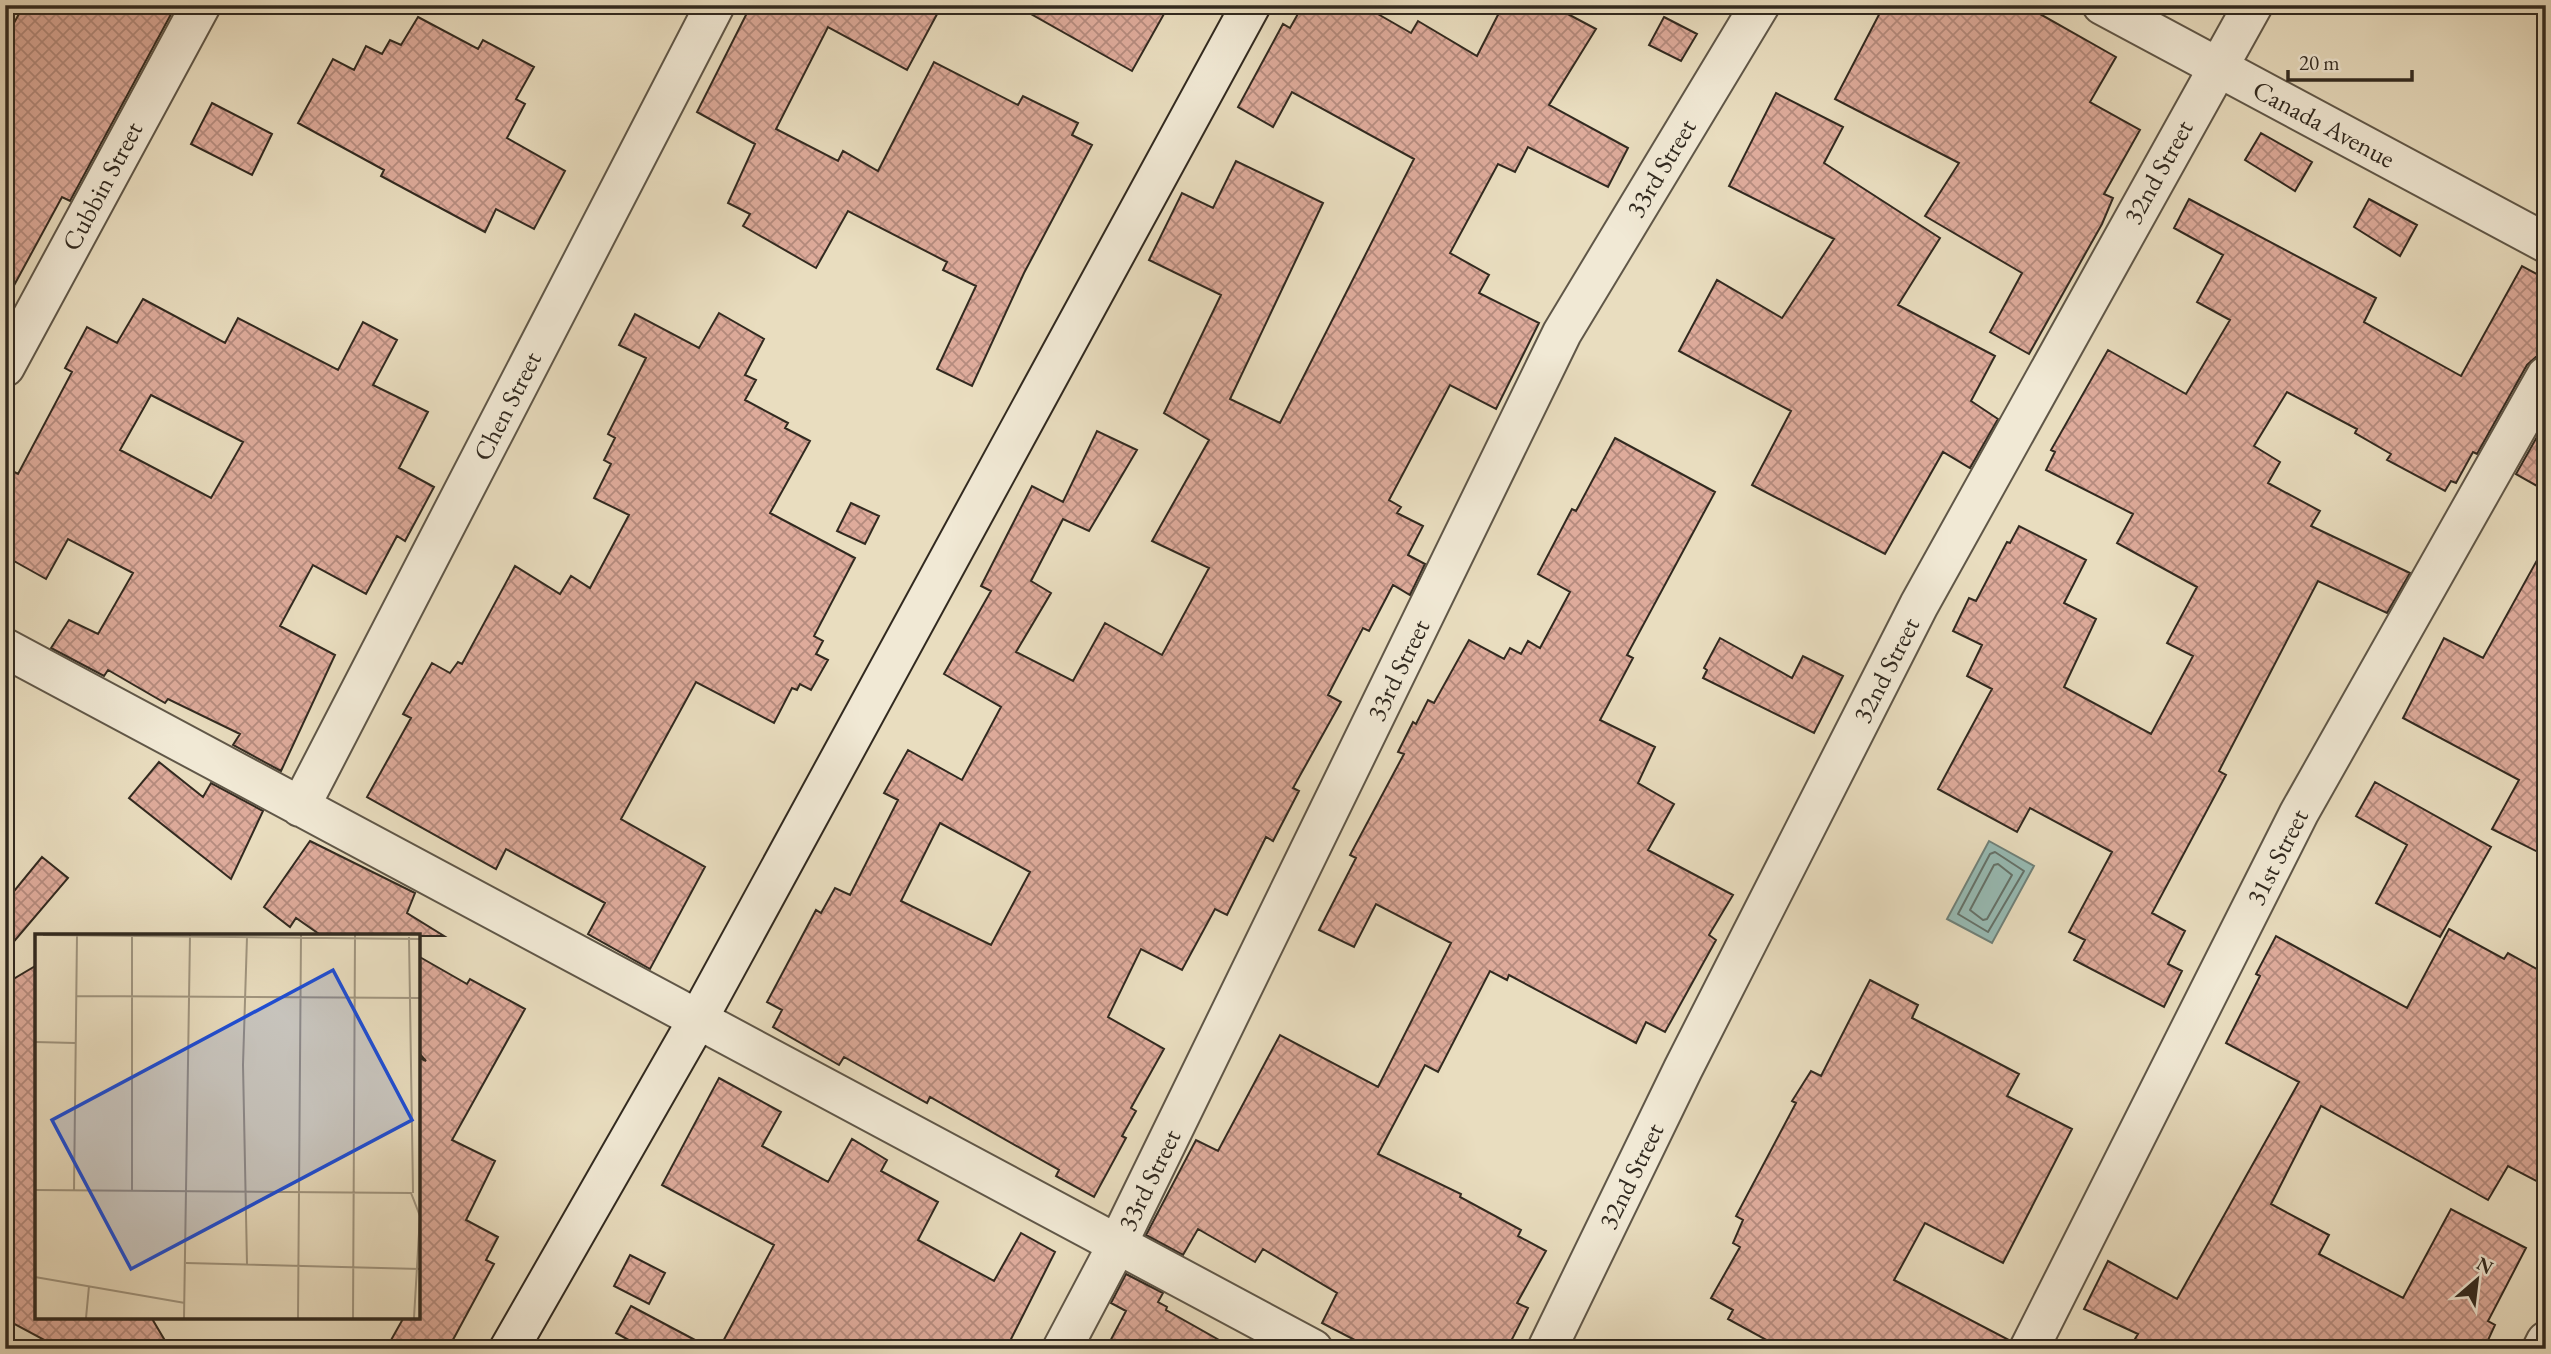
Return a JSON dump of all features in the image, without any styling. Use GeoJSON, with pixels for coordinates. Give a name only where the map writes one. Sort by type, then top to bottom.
{"type":"FeatureCollection","features":[{"type":"Feature","properties":{"kind":"street","name":"Cubbin Street"},"geometry":{"type":"LineString","coordinates":[[5,367],[201,5]]}},
{"type":"Feature","properties":{"kind":"street","name":"Chen Street"},"geometry":{"type":"LineString","coordinates":[[300,807],[715,5]]}},
{"type":"Feature","properties":{"kind":"street"},"geometry":{"type":"LineString","coordinates":[[509,1349],[698,1019],[1251,5]]}},
{"type":"Feature","properties":{"kind":"street","name":"33rd Street"},"geometry":{"type":"LineString","coordinates":[[1062,1349],[1117,1245],[1562,333],[1760,5]]}},
{"type":"Feature","properties":{"kind":"street","name":"Canada Avenue"},"geometry":{"type":"LineString","coordinates":[[2102,5],[2546,243]]}},
{"type":"Feature","properties":{"kind":"street","name":"32nd Street"},"geometry":{"type":"LineString","coordinates":[[1547,1349],[1689,1057],[1919,605],[2253,5]]}},
{"type":"Feature","properties":{"kind":"street","name":"31st Street"},"geometry":{"type":"LineString","coordinates":[[2029,1349],[2299,813],[2546,376]]}},
{"type":"Feature","properties":{"kind":"street"},"geometry":{"type":"LineString","coordinates":[[5,648],[1313,1349]]}},
{"type":"Feature","properties":{"kind":"street"},"geometry":{"type":"LineString","coordinates":[[2542,1349],[2546,1341]]}},
{"type":"Feature","properties":{"kind":"water"},"geometry":{"type":"Polygon","coordinates":[[[1989,841],[2034,866],[1992,943],[1947,919],[1989,841]]]}},
{"type":"Feature","properties":{"kind":"building"},"geometry":{"type":"Polygon","coordinates":[[[24,5],[176,5],[70,201],[62,197],[5,302],[5,39],[24,5]]]}},
{"type":"Feature","properties":{"kind":"building"},"geometry":{"type":"Polygon","coordinates":[[[751,5],[942,5],[907,70],[828,27],[776,129],[838,161],[843,151],[878,171],[934,62],[1018,105],[1023,96],[1078,123],[1072,135],[1092,145],[1024,273],[972,386],[937,369],[976,286],[943,270],[947,262],[848,211],[816,268],[743,226],[750,214],[728,203],[755,144],[697,112],[751,5]]]}},
{"type":"Feature","properties":{"kind":"building"},"geometry":{"type":"Polygon","coordinates":[[[1015,5],[1169,5],[1132,71],[1015,5]]]}},
{"type":"Feature","properties":{"kind":"building"},"geometry":{"type":"Polygon","coordinates":[[[1303,5],[1362,5],[1411,33],[1418,21],[1477,56],[1503,5],[1551,5],[1596,29],[1549,105],[1628,148],[1608,187],[1528,147],[1515,172],[1498,164],[1450,253],[1489,275],[1479,293],[1539,323],[1496,409],[1450,385],[1389,500],[1401,507],[1397,513],[1423,526],[1408,555],[1425,564],[1410,595],[1393,585],[1369,631],[1363,628],[1328,695],[1341,702],[1293,788],[1299,791],[1273,841],[1266,837],[1227,915],[1215,909],[1182,970],[1141,949],[1108,1017],[1164,1049],[1131,1108],[1136,1111],[1122,1136],[1126,1138],[1094,1197],[1056,1176],[1059,1170],[930,1097],[927,1103],[844,1057],[839,1065],[773,1027],[782,1010],[767,1002],[816,910],[821,913],[835,888],[850,895],[898,800],[884,793],[908,750],[962,780],[1001,707],[944,674],[991,591],[981,586],[1032,486],[1063,502],[1097,431],[1137,450],[1089,531],[1063,519],[1031,581],[1051,593],[1016,652],[1073,681],[1105,623],[1162,655],[1209,568],[1152,541],[1209,440],[1164,413],[1221,295],[1149,260],[1182,193],[1213,208],[1236,161],[1323,203],[1230,399],[1280,423],[1414,159],[1292,92],[1273,127],[1238,107],[1283,24],[1290,28],[1303,5]],[[940,823],[901,901],[991,945],[1030,872],[940,823]]]}},
{"type":"Feature","properties":{"kind":"building"},"geometry":{"type":"Polygon","coordinates":[[[1884,5],[2024,5],[2116,57],[2090,102],[2140,130],[2104,194],[2113,198],[2102,224],[2029,354],[1990,332],[2022,273],[1925,216],[1959,163],[1835,99],[1884,5]]]}},
{"type":"Feature","properties":{"kind":"building"},"geometry":{"type":"Polygon","coordinates":[[[418,17],[478,49],[483,40],[534,67],[516,99],[525,104],[507,138],[565,171],[534,229],[496,209],[485,232],[381,176],[384,170],[298,123],[333,59],[354,70],[366,46],[382,54],[390,40],[401,45],[418,17]]]}},
{"type":"Feature","properties":{"kind":"building"},"geometry":{"type":"Polygon","coordinates":[[[1664,17],[1697,34],[1681,61],[1649,45],[1664,17]]]}},
{"type":"Feature","properties":{"kind":"building"},"geometry":{"type":"Polygon","coordinates":[[[1776,93],[1843,127],[1824,163],[1940,238],[1898,305],[1995,356],[1971,401],[1998,419],[1970,468],[1943,452],[1885,554],[1752,485],[1791,411],[1679,351],[1717,280],[1782,318],[1834,239],[1729,186],[1776,93]]]}},
{"type":"Feature","properties":{"kind":"building"},"geometry":{"type":"Polygon","coordinates":[[[212,103],[272,134],[252,175],[191,144],[212,103]]]}},
{"type":"Feature","properties":{"kind":"building"},"geometry":{"type":"Polygon","coordinates":[[[2261,133],[2312,162],[2295,191],[2245,160],[2261,133]]]}},
{"type":"Feature","properties":{"kind":"building"},"geometry":{"type":"Polygon","coordinates":[[[2189,199],[2376,298],[2364,322],[2461,376],[2522,266],[2546,279],[2546,354],[2536,357],[2527,365],[2477,454],[2473,452],[2456,483],[2451,481],[2445,491],[2387,460],[2391,454],[2355,433],[2357,429],[2287,392],[2254,446],[2280,462],[2268,483],[2320,511],[2311,526],[2410,573],[2387,613],[2318,581],[2219,771],[2226,775],[2152,913],[2185,931],[2168,964],[2182,971],[2164,1007],[2074,960],[2085,940],[2069,932],[2112,852],[2030,808],[2017,832],[1938,789],[1992,689],[1967,676],[1982,645],[1953,631],[1969,598],[1976,601],[2007,542],[2010,543],[2019,526],[2086,560],[2064,603],[2096,619],[2064,687],[2151,734],[2193,656],[2167,643],[2197,587],[2117,543],[2133,514],[2046,470],[2055,452],[2051,450],[2108,350],[2186,394],[2230,320],[2197,302],[2223,255],[2174,228],[2189,199]]]}},
{"type":"Feature","properties":{"kind":"building"},"geometry":{"type":"Polygon","coordinates":[[[2369,199],[2417,225],[2400,256],[2354,227],[2369,199]]]}},
{"type":"Feature","properties":{"kind":"building"},"geometry":{"type":"Polygon","coordinates":[[[143,299],[225,343],[238,318],[338,370],[363,322],[397,340],[373,385],[428,412],[399,468],[434,487],[405,541],[397,536],[366,594],[313,565],[280,626],[335,655],[281,771],[233,745],[240,734],[168,699],[165,703],[108,670],[104,676],[51,648],[69,620],[98,634],[133,573],[68,539],[46,579],[5,556],[5,467],[18,474],[72,372],[65,368],[87,327],[117,343],[143,299]],[[151,395],[120,450],[211,498],[243,442],[151,395]]]}},
{"type":"Feature","properties":{"kind":"building"},"geometry":{"type":"Polygon","coordinates":[[[719,313],[764,339],[745,375],[756,380],[745,400],[788,423],[785,428],[810,441],[770,513],[855,558],[814,636],[823,641],[816,654],[828,660],[811,690],[800,684],[797,690],[792,688],[774,723],[696,682],[621,819],[705,867],[650,969],[588,934],[605,903],[506,849],[496,869],[367,797],[411,718],[403,714],[432,663],[450,673],[458,662],[462,664],[515,566],[560,594],[571,576],[590,588],[629,515],[594,498],[611,464],[604,460],[615,438],[608,434],[646,358],[619,345],[635,314],[699,348],[719,313]]]}},
{"type":"Feature","properties":{"kind":"building"},"geometry":{"type":"Polygon","coordinates":[[[2546,421],[2546,491],[2516,474],[2546,421]]]}},
{"type":"Feature","properties":{"kind":"building"},"geometry":{"type":"Polygon","coordinates":[[[1615,438],[1715,492],[1627,655],[1633,658],[1600,720],[1655,747],[1638,783],[1674,804],[1648,850],[1733,895],[1709,935],[1716,940],[1665,1032],[1646,1022],[1636,1043],[1509,975],[1507,980],[1490,971],[1438,1072],[1425,1065],[1378,1154],[1461,1194],[1460,1197],[1521,1230],[1518,1236],[1546,1251],[1517,1303],[1528,1308],[1507,1349],[1372,1349],[1322,1323],[1337,1293],[1263,1249],[1255,1262],[1198,1229],[1183,1255],[1146,1235],[1196,1140],[1218,1151],[1280,1035],[1378,1087],[1451,943],[1376,904],[1354,947],[1319,930],[1356,858],[1350,855],[1404,754],[1398,752],[1413,722],[1416,724],[1428,700],[1434,703],[1469,640],[1504,659],[1510,648],[1521,654],[1528,641],[1540,648],[1570,592],[1538,574],[1572,509],[1576,511],[1615,438]]]}},
{"type":"Feature","properties":{"kind":"building"},"geometry":{"type":"Polygon","coordinates":[[[851,503],[879,516],[865,544],[837,531],[851,503]]]}},
{"type":"Feature","properties":{"kind":"building"},"geometry":{"type":"Polygon","coordinates":[[[2546,544],[2546,856],[2492,829],[2519,780],[2403,718],[2444,638],[2483,658],[2546,544]]]}},
{"type":"Feature","properties":{"kind":"building"},"geometry":{"type":"Polygon","coordinates":[[[1720,638],[1792,678],[1803,656],[1843,676],[1814,733],[1703,678],[1707,670],[1704,668],[1720,638]]]}},
{"type":"Feature","properties":{"kind":"building"},"geometry":{"type":"Polygon","coordinates":[[[159,762],[203,797],[211,783],[263,811],[231,879],[129,798],[159,762]]]}},
{"type":"Feature","properties":{"kind":"building"},"geometry":{"type":"Polygon","coordinates":[[[2375,782],[2491,847],[2440,937],[2376,903],[2407,845],[2356,816],[2375,782]]]}},
{"type":"Feature","properties":{"kind":"building"},"geometry":{"type":"Polygon","coordinates":[[[310,841],[415,893],[407,913],[444,936],[319,934],[296,918],[290,927],[264,907],[310,841]]]}},
{"type":"Feature","properties":{"kind":"building"},"geometry":{"type":"Polygon","coordinates":[[[42,857],[68,878],[5,952],[5,902],[42,857]]]}},
{"type":"Feature","properties":{"kind":"building"},"geometry":{"type":"Polygon","coordinates":[[[2449,929],[2504,959],[2508,953],[2546,974],[2546,1186],[2508,1166],[2488,1200],[2321,1106],[2271,1204],[2329,1235],[2319,1254],[2403,1298],[2451,1209],[2526,1248],[2488,1321],[2495,1325],[2484,1349],[2129,1349],[2138,1334],[2084,1309],[2108,1261],[2177,1299],[2299,1082],[2226,1043],[2260,976],[2256,974],[2276,936],[2407,1008],[2449,929]]]}},
{"type":"Feature","properties":{"kind":"building"},"geometry":{"type":"Polygon","coordinates":[[[420,957],[467,984],[470,979],[525,1009],[452,1140],[495,1161],[466,1220],[498,1237],[486,1260],[494,1264],[448,1349],[386,1349],[403,1319],[420,1319],[420,1058],[426,1061],[420,1054],[420,957]]]}},
{"type":"Feature","properties":{"kind":"building"},"geometry":{"type":"Polygon","coordinates":[[[35,966],[35,1319],[152,1319],[170,1349],[61,1349],[5,1319],[5,984],[35,966]]]}},
{"type":"Feature","properties":{"kind":"building"},"geometry":{"type":"Polygon","coordinates":[[[1870,980],[1918,1005],[1912,1018],[2019,1074],[2007,1096],[2072,1129],[2003,1263],[1925,1223],[1894,1280],[2009,1340],[2007,1349],[1783,1349],[1728,1319],[1733,1310],[1711,1298],[1740,1247],[1733,1243],[1743,1220],[1736,1216],[1796,1103],[1792,1101],[1811,1071],[1821,1076],[1870,980]]]}},
{"type":"Feature","properties":{"kind":"building"},"geometry":{"type":"Polygon","coordinates":[[[719,1078],[781,1112],[762,1146],[828,1182],[852,1139],[887,1160],[881,1171],[938,1202],[918,1240],[994,1281],[1021,1233],[1055,1252],[1006,1349],[719,1349],[774,1245],[662,1185],[719,1078]]]}},
{"type":"Feature","properties":{"kind":"building"},"geometry":{"type":"Polygon","coordinates":[[[630,1255],[665,1273],[649,1304],[614,1286],[630,1255]]]}},
{"type":"Feature","properties":{"kind":"building"},"geometry":{"type":"Polygon","coordinates":[[[1126,1274],[1163,1293],[1158,1302],[1167,1307],[1166,1310],[1235,1349],[1106,1349],[1126,1311],[1111,1303],[1126,1274]]]}},
{"type":"Feature","properties":{"kind":"building"},"geometry":{"type":"Polygon","coordinates":[[[631,1306],[712,1349],[645,1349],[616,1333],[631,1306]]]}}]}
